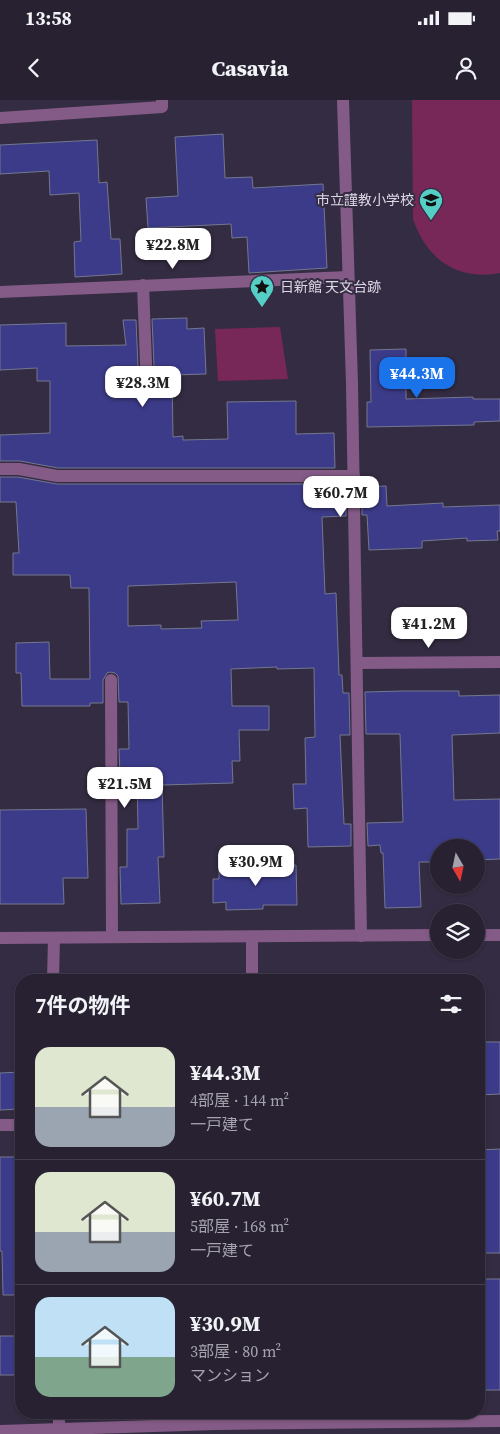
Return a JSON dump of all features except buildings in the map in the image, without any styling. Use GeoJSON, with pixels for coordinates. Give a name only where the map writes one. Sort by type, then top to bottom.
{"type":"FeatureCollection","features":[{"type":"Feature","properties":{"kind":"street"},"geometry":{"type":"LineString","coordinates":[[0,118],[162,107],[162,100]]}},
{"type":"Feature","properties":{"kind":"street"},"geometry":{"type":"LineString","coordinates":[[342,100],[354,476],[361,936]]}},
{"type":"Feature","properties":{"kind":"street"},"geometry":{"type":"LineString","coordinates":[[0,292],[348,278]]}},
{"type":"Feature","properties":{"kind":"street"},"geometry":{"type":"LineString","coordinates":[[143,285],[147,388]]}},
{"type":"Feature","properties":{"kind":"street"},"geometry":{"type":"LineString","coordinates":[[0,469],[19,469],[57,476],[354,476]]}},
{"type":"Feature","properties":{"kind":"street"},"geometry":{"type":"LineString","coordinates":[[357,663],[500,662]]}},
{"type":"Feature","properties":{"kind":"street"},"geometry":{"type":"LineString","coordinates":[[111,680],[112,937]]}},
{"type":"Feature","properties":{"kind":"street"},"geometry":{"type":"LineString","coordinates":[[485,935],[500,935]]}},
{"type":"Feature","properties":{"kind":"street"},"geometry":{"type":"LineString","coordinates":[[0,938],[430,936]]}},
{"type":"Feature","properties":{"kind":"street"},"geometry":{"type":"LineString","coordinates":[[252,937],[252,974]]}},
{"type":"Feature","properties":{"kind":"street"},"geometry":{"type":"LineString","coordinates":[[53,974],[54,938]]}},
{"type":"Feature","properties":{"kind":"street"},"geometry":{"type":"LineString","coordinates":[[0,1125],[15,1125]]}},
{"type":"Feature","properties":{"kind":"street"},"geometry":{"type":"LineString","coordinates":[[59,1419],[59,1429]]}},
{"type":"Feature","properties":{"kind":"street"},"geometry":{"type":"LineString","coordinates":[[0,1431],[59,1429],[202,1419]]}},
{"type":"Feature","properties":{"kind":"street"},"geometry":{"type":"LineString","coordinates":[[358,1419],[500,1420]]}},
{"type":"Feature","properties":{"kind":"shaded area"},"geometry":{"type":"Polygon","coordinates":[[[412,100],[500,100],[500,273],[484,275],[470,274],[457,270],[435,256],[419,233],[413,219],[412,100]]]}},
{"type":"Feature","properties":{"kind":"shaded area"},"geometry":{"type":"Polygon","coordinates":[[[280,327],[288,379],[218,381],[215,329],[280,327]]]}},
{"type":"Feature","properties":{"kind":"place","name":"市立謹教小学校"},"geometry":{"type":"Point","coordinates":[431,221]}},
{"type":"Feature","properties":{"kind":"place","name":"日新館 天文台跡"},"geometry":{"type":"Point","coordinates":[262,308]}}]}
